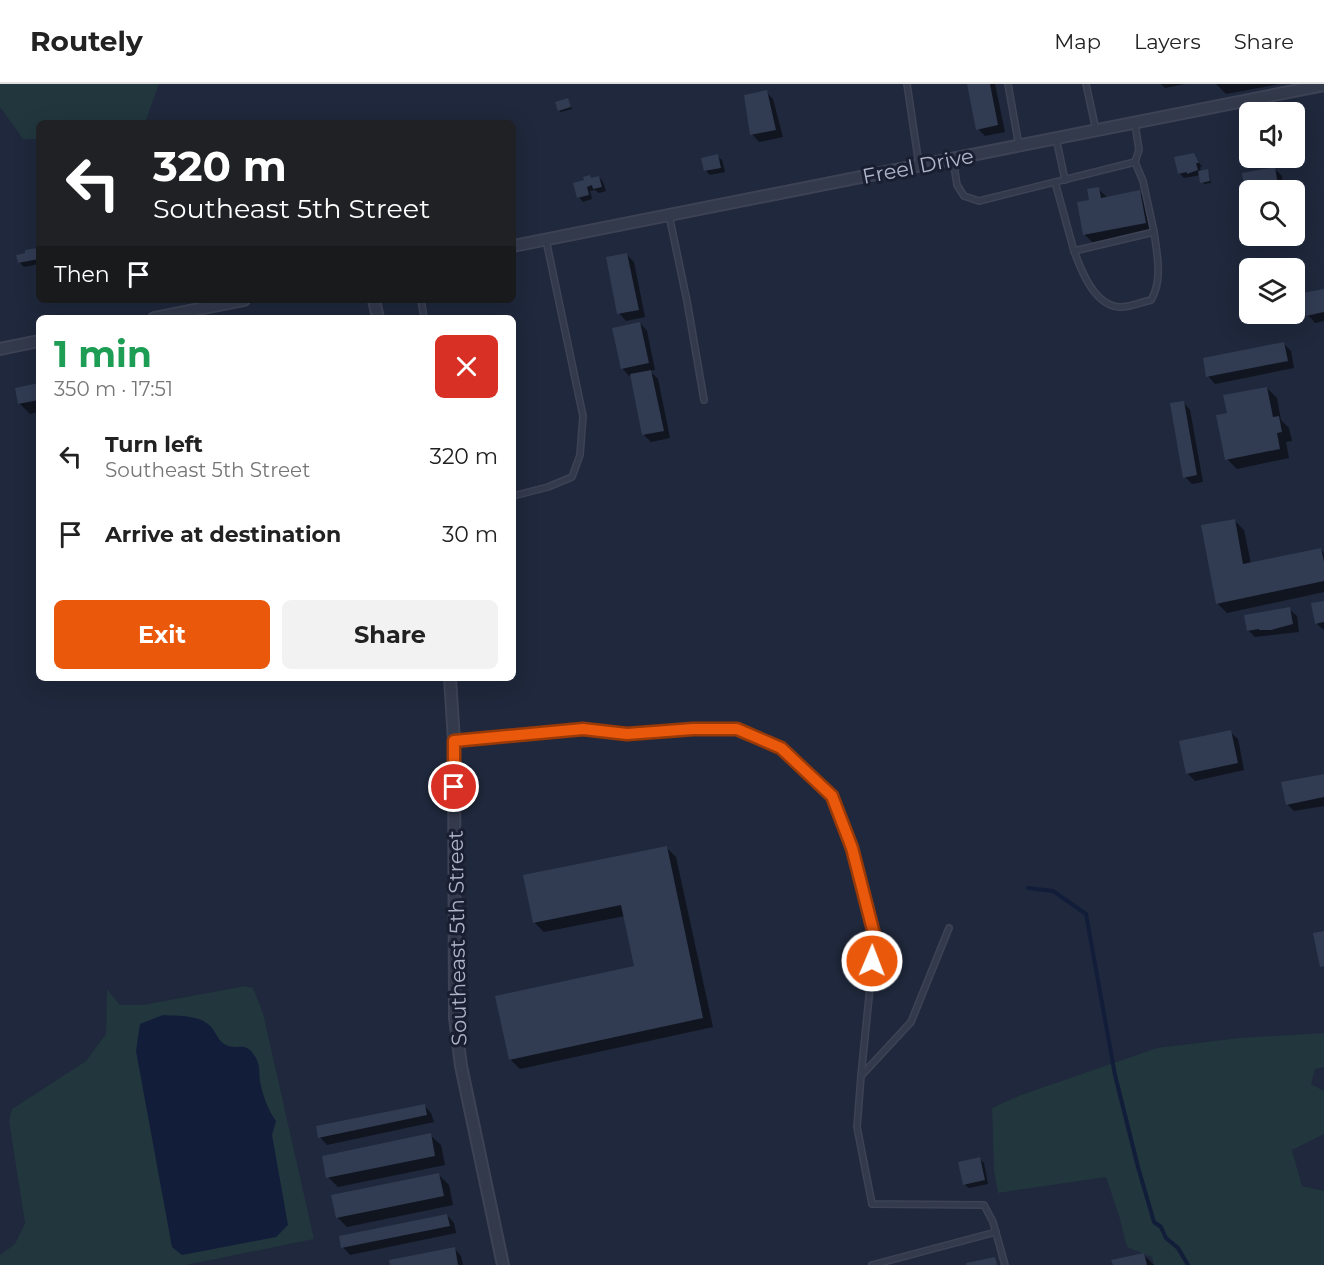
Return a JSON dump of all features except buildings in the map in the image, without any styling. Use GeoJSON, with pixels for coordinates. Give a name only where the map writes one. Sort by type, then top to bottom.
{"type":"FeatureCollection","features":[{"type":"Feature","properties":{"kind":"street","name":"Freel Drive"},"geometry":{"type":"LineString","coordinates":[[516,245],[1324,85]]}},
{"type":"Feature","properties":{"kind":"street"},"geometry":{"type":"LineString","coordinates":[[169,315],[229,303]]}},
{"type":"Feature","properties":{"kind":"street"},"geometry":{"type":"LineString","coordinates":[[0,349],[36,342]]}},
{"type":"Feature","properties":{"kind":"street","name":"Southeast 5th Street"},"geometry":{"type":"LineString","coordinates":[[450,681],[454,741],[455,1018],[461,1066],[503,1265]]}},
{"type":"Feature","properties":{"kind":"lane"},"geometry":{"type":"LineString","coordinates":[[907,84],[919,165]]}},
{"type":"Feature","properties":{"kind":"lane"},"geometry":{"type":"LineString","coordinates":[[1008,84],[1019,146]]}},
{"type":"Feature","properties":{"kind":"lane"},"geometry":{"type":"LineString","coordinates":[[1086,84],[1096,130]]}},
{"type":"Feature","properties":{"kind":"lane"},"geometry":{"type":"LineString","coordinates":[[1055,182],[1074,251],[1085,279],[1103,302],[1119,307],[1151,300],[1156,292],[1157,270],[1154,232],[1143,181],[1135,162],[1139,150],[1135,123]]}},
{"type":"Feature","properties":{"kind":"lane"},"geometry":{"type":"LineString","coordinates":[[1056,138],[1065,180]]}},
{"type":"Feature","properties":{"kind":"lane"},"geometry":{"type":"LineString","coordinates":[[953,159],[957,185],[964,196],[979,201],[1135,162]]}},
{"type":"Feature","properties":{"kind":"lane"},"geometry":{"type":"LineString","coordinates":[[669,215],[704,400]]}},
{"type":"Feature","properties":{"kind":"lane"},"geometry":{"type":"LineString","coordinates":[[1074,251],[1154,232]]}},
{"type":"Feature","properties":{"kind":"lane"},"geometry":{"type":"LineString","coordinates":[[516,495],[548,487],[572,477],[580,455],[583,416],[546,240]]}},
{"type":"Feature","properties":{"kind":"lane"},"geometry":{"type":"LineString","coordinates":[[454,741],[583,729],[627,734],[693,729],[737,729],[781,748],[832,796],[852,848],[875,938],[857,1128],[872,1204],[984,1205],[993,1222],[1005,1265]]}},
{"type":"Feature","properties":{"kind":"lane"},"geometry":{"type":"LineString","coordinates":[[861,1076],[911,1022],[949,928]]}},
{"type":"Feature","properties":{"kind":"lane"},"geometry":{"type":"LineString","coordinates":[[872,1265],[996,1232]]}},
{"type":"Feature","properties":{"kind":"shaded area"},"geometry":{"type":"Polygon","coordinates":[[[0,84],[159,84],[146,120],[36,120],[36,139],[23,139],[0,107],[0,84]]]}},
{"type":"Feature","properties":{"kind":"shaded area"},"geometry":{"type":"Polygon","coordinates":[[[245,986],[253,988],[263,1013],[314,1239],[186,1265],[0,1265],[0,1255],[15,1244],[25,1223],[9,1121],[12,1109],[86,1061],[106,1034],[107,989],[120,1005],[143,1005],[245,986]]]}},
{"type":"Feature","properties":{"kind":"shaded area"},"geometry":{"type":"Polygon","coordinates":[[[1324,1033],[1324,1067],[1315,1069],[1311,1084],[1324,1091],[1324,1134],[1292,1150],[1302,1186],[1324,1191],[1324,1265],[1154,1265],[1152,1257],[1127,1247],[1106,1177],[998,1193],[994,1171],[992,1108],[1021,1095],[1157,1048],[1239,1038],[1324,1033]]]}},
{"type":"Feature","properties":{"kind":"water"},"geometry":{"type":"Polygon","coordinates":[[[163,1015],[187,1016],[203,1021],[211,1026],[223,1043],[231,1047],[246,1048],[257,1060],[263,1092],[268,1108],[276,1121],[272,1135],[288,1225],[276,1237],[182,1255],[172,1247],[136,1051],[140,1024],[163,1015]]]}},
{"type":"Feature","properties":{"kind":"waterway"},"geometry":{"type":"LineString","coordinates":[[1028,888],[1053,891],[1086,914],[1115,1075],[1138,1167],[1154,1222],[1161,1227],[1166,1238],[1178,1248],[1188,1265]]}},
{"type":"Feature","properties":{"kind":"route"},"geometry":{"type":"LineString","coordinates":[[454,787],[454,741],[583,729],[627,734],[693,729],[737,729],[781,748],[832,796],[852,848],[875,938],[872,961]]}}]}
